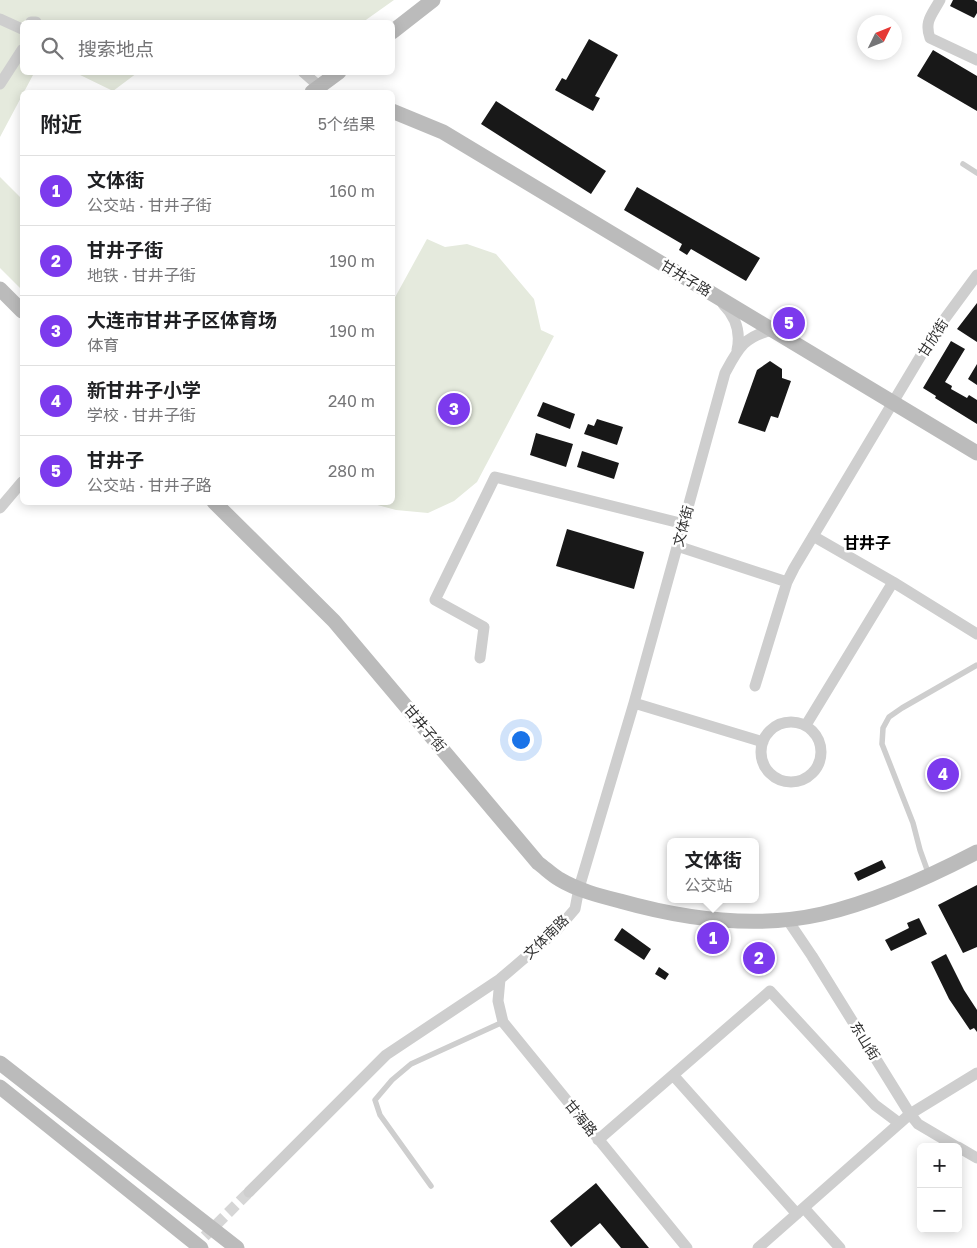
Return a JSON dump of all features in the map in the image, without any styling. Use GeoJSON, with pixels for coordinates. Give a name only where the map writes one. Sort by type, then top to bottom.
{"type":"FeatureCollection","features":[{"type":"Feature","properties":{"kind":"street"},"geometry":{"type":"LineString","coordinates":[[395,30],[433,0]]}},
{"type":"Feature","properties":{"kind":"street"},"geometry":{"type":"LineString","coordinates":[[940,0],[927,22],[930,38],[977,60]]}},
{"type":"Feature","properties":{"kind":"street"},"geometry":{"type":"LineString","coordinates":[[0,19],[20,28]]}},
{"type":"Feature","properties":{"kind":"street"},"geometry":{"type":"LineString","coordinates":[[0,84],[20,53]]}},
{"type":"Feature","properties":{"kind":"street"},"geometry":{"type":"LineString","coordinates":[[305,75],[316,90],[335,75]]}},
{"type":"Feature","properties":{"kind":"street","name":"甘井子路"},"geometry":{"type":"LineString","coordinates":[[395,112],[443,132],[977,453]]}},
{"type":"Feature","properties":{"kind":"street","name":"甘欣街"},"geometry":{"type":"LineString","coordinates":[[755,686],[787,582],[935,332],[977,275]]}},
{"type":"Feature","properties":{"kind":"street"},"geometry":{"type":"LineString","coordinates":[[0,289],[20,309]]}},
{"type":"Feature","properties":{"kind":"street"},"geometry":{"type":"LineString","coordinates":[[714,295],[729,310],[734,319],[739,340],[737,350]]}},
{"type":"Feature","properties":{"kind":"street","name":"文体街"},"geometry":{"type":"LineString","coordinates":[[579,888],[634,703],[725,373],[737,350],[746,340],[759,333],[773,330]]}},
{"type":"Feature","properties":{"kind":"street"},"geometry":{"type":"LineString","coordinates":[[480,658],[484,627],[435,600],[495,477],[684,524]]}},
{"type":"Feature","properties":{"kind":"street"},"geometry":{"type":"LineString","coordinates":[[0,508],[20,484]]}},
{"type":"Feature","properties":{"kind":"street","name":"甘井子街"},"geometry":{"type":"LineString","coordinates":[[217,505],[334,621],[538,863],[560,879],[579,888],[654,911],[702,918],[733,920],[788,919],[822,914],[847,906],[930,876],[977,852]]}},
{"type":"Feature","properties":{"kind":"street"},"geometry":{"type":"LineString","coordinates":[[813,536],[977,634]]}},
{"type":"Feature","properties":{"kind":"street"},"geometry":{"type":"LineString","coordinates":[[677,546],[787,582]]}},
{"type":"Feature","properties":{"kind":"street"},"geometry":{"type":"LineString","coordinates":[[806,725],[892,582]]}},
{"type":"Feature","properties":{"kind":"street"},"geometry":{"type":"LineString","coordinates":[[634,703],[763,742]]}},
{"type":"Feature","properties":{"kind":"street"},"geometry":{"type":"LineString","coordinates":[[785,722],[796,722],[806,725],[816,736],[822,751],[816,770],[800,781],[791,782],[773,776],[766,769],[762,760],[763,742],[768,733],[776,726],[785,722]]}},
{"type":"Feature","properties":{"kind":"street","name":"文体南路"},"geometry":{"type":"LineString","coordinates":[[249,1192],[386,1055],[500,978],[556,931],[575,908],[579,888]]}},
{"type":"Feature","properties":{"kind":"street","name":"东山街"},"geometry":{"type":"LineString","coordinates":[[788,919],[910,1114],[918,1124],[951,1143]]}},
{"type":"Feature","properties":{"kind":"street","name":"甘海路"},"geometry":{"type":"LineString","coordinates":[[500,978],[498,1001],[503,1022],[687,1248]]}},
{"type":"Feature","properties":{"kind":"street"},"geometry":{"type":"LineString","coordinates":[[598,1140],[770,991],[875,1105],[899,1123]]}},
{"type":"Feature","properties":{"kind":"street"},"geometry":{"type":"LineString","coordinates":[[0,1063],[237,1248]]}},
{"type":"Feature","properties":{"kind":"street"},"geometry":{"type":"LineString","coordinates":[[758,1248],[910,1114],[977,1073]]}},
{"type":"Feature","properties":{"kind":"street"},"geometry":{"type":"LineString","coordinates":[[673,1075],[800,1211],[840,1248]]}},
{"type":"Feature","properties":{"kind":"street"},"geometry":{"type":"LineString","coordinates":[[0,1087],[201,1248]]}},
{"type":"Feature","properties":{"kind":"street","name":"东山街"},"geometry":{"type":"LineString","coordinates":[[962,1149],[977,1158]]}},
{"type":"Feature","properties":{"kind":"lane"},"geometry":{"type":"LineString","coordinates":[[963,164],[977,173]]}},
{"type":"Feature","properties":{"kind":"lane"},"geometry":{"type":"LineString","coordinates":[[930,876],[920,850],[913,823],[882,744],[883,728],[889,717],[902,708],[977,665]]}},
{"type":"Feature","properties":{"kind":"lane"},"geometry":{"type":"LineString","coordinates":[[431,1186],[380,1115],[375,1100],[392,1080],[412,1064],[503,1022]]}},
{"type":"Feature","properties":{"kind":"shaded area"},"geometry":{"type":"Polygon","coordinates":[[[0,0],[394,0],[366,20],[20,20],[20,75],[33,75],[25,90],[20,90],[20,99],[0,137],[0,0]]]}},
{"type":"Feature","properties":{"kind":"shaded area"},"geometry":{"type":"Polygon","coordinates":[[[80,75],[134,75],[114,90],[80,75]]]}},
{"type":"Feature","properties":{"kind":"shaded area"},"geometry":{"type":"Polygon","coordinates":[[[0,177],[20,197],[20,288],[0,268],[0,177]]]}},
{"type":"Feature","properties":{"kind":"shaded area"},"geometry":{"type":"Polygon","coordinates":[[[427,239],[445,247],[467,244],[496,254],[534,299],[541,330],[554,336],[477,482],[454,501],[428,513],[396,510],[377,505],[395,505],[395,297],[427,239]]]}},
{"type":"Feature","properties":{"kind":"building"},"geometry":{"type":"Polygon","coordinates":[[[953,0],[974,0],[977,2],[977,13],[974,18],[950,6],[953,0]]]}},
{"type":"Feature","properties":{"kind":"building"},"geometry":{"type":"Polygon","coordinates":[[[589,39],[618,55],[595,96],[600,98],[593,111],[555,90],[562,78],[566,80],[589,39]]]}},
{"type":"Feature","properties":{"kind":"building"},"geometry":{"type":"Polygon","coordinates":[[[933,50],[977,76],[977,111],[917,76],[933,50]]]}},
{"type":"Feature","properties":{"kind":"building"},"geometry":{"type":"Polygon","coordinates":[[[496,101],[606,171],[591,194],[481,124],[496,101]]]}},
{"type":"Feature","properties":{"kind":"building"},"geometry":{"type":"Polygon","coordinates":[[[637,187],[760,258],[746,281],[691,249],[687,255],[679,250],[682,244],[624,210],[637,187]]]}},
{"type":"Feature","properties":{"kind":"building"},"geometry":{"type":"Polygon","coordinates":[[[977,303],[977,342],[957,329],[977,303]]]}},
{"type":"Feature","properties":{"kind":"building"},"geometry":{"type":"Polygon","coordinates":[[[951,341],[965,349],[945,382],[952,386],[951,389],[967,398],[969,395],[977,400],[977,424],[935,398],[936,396],[923,388],[951,341]]]}},
{"type":"Feature","properties":{"kind":"building"},"geometry":{"type":"Polygon","coordinates":[[[770,361],[782,369],[782,378],[791,381],[778,418],[771,416],[765,432],[738,423],[757,370],[770,361]]]}},
{"type":"Feature","properties":{"kind":"building"},"geometry":{"type":"Polygon","coordinates":[[[977,364],[977,385],[968,379],[977,364]]]}},
{"type":"Feature","properties":{"kind":"building"},"geometry":{"type":"Polygon","coordinates":[[[543,402],[575,414],[570,429],[537,416],[543,402]]]}},
{"type":"Feature","properties":{"kind":"building"},"geometry":{"type":"Polygon","coordinates":[[[597,419],[623,427],[617,445],[584,434],[588,424],[594,426],[597,419]]]}},
{"type":"Feature","properties":{"kind":"building"},"geometry":{"type":"Polygon","coordinates":[[[536,433],[573,444],[566,467],[530,455],[536,433]]]}},
{"type":"Feature","properties":{"kind":"building"},"geometry":{"type":"Polygon","coordinates":[[[582,451],[619,463],[614,479],[577,467],[582,451]]]}},
{"type":"Feature","properties":{"kind":"building"},"geometry":{"type":"Polygon","coordinates":[[[567,529],[644,552],[634,589],[556,566],[567,529]]]}},
{"type":"Feature","properties":{"kind":"building"},"geometry":{"type":"Polygon","coordinates":[[[882,860],[886,868],[858,881],[854,873],[882,860]]]}},
{"type":"Feature","properties":{"kind":"building"},"geometry":{"type":"Polygon","coordinates":[[[977,885],[977,947],[963,953],[938,905],[977,885]]]}},
{"type":"Feature","properties":{"kind":"building"},"geometry":{"type":"Polygon","coordinates":[[[919,918],[927,934],[891,951],[885,940],[909,928],[907,923],[919,918]]]}},
{"type":"Feature","properties":{"kind":"building"},"geometry":{"type":"Polygon","coordinates":[[[622,928],[651,949],[644,960],[614,940],[622,928]]]}},
{"type":"Feature","properties":{"kind":"building"},"geometry":{"type":"Polygon","coordinates":[[[946,954],[964,990],[977,1010],[977,1032],[974,1028],[970,1030],[949,999],[931,962],[946,954]]]}},
{"type":"Feature","properties":{"kind":"building"},"geometry":{"type":"Polygon","coordinates":[[[659,967],[669,974],[665,980],[655,974],[659,967]]]}},
{"type":"Feature","properties":{"kind":"building"},"geometry":{"type":"Polygon","coordinates":[[[596,1183],[649,1248],[621,1248],[600,1223],[571,1247],[550,1221],[596,1183]]]}},
{"type":"Feature","properties":{"kind":"tunnel"},"geometry":{"type":"LineString","coordinates":[[193,1248],[249,1192]]}},
{"type":"Feature","properties":{"kind":"place","name":"甘井子"},"geometry":{"type":"Point","coordinates":[789,323]}},
{"type":"Feature","properties":{"kind":"place","name":"大连市甘井子区体育场"},"geometry":{"type":"Point","coordinates":[454,409]}},
{"type":"Feature","properties":{"kind":"place","name":"新甘井子小学"},"geometry":{"type":"Point","coordinates":[943,774]}},
{"type":"Feature","properties":{"kind":"place","name":"文体街"},"geometry":{"type":"Point","coordinates":[713,938]}},
{"type":"Feature","properties":{"kind":"place","name":"甘井子街"},"geometry":{"type":"Point","coordinates":[759,958]}},
{"type":"Feature","properties":{"kind":"district","name":"甘井子"},"geometry":{"type":"Point","coordinates":[867,543]}}]}
